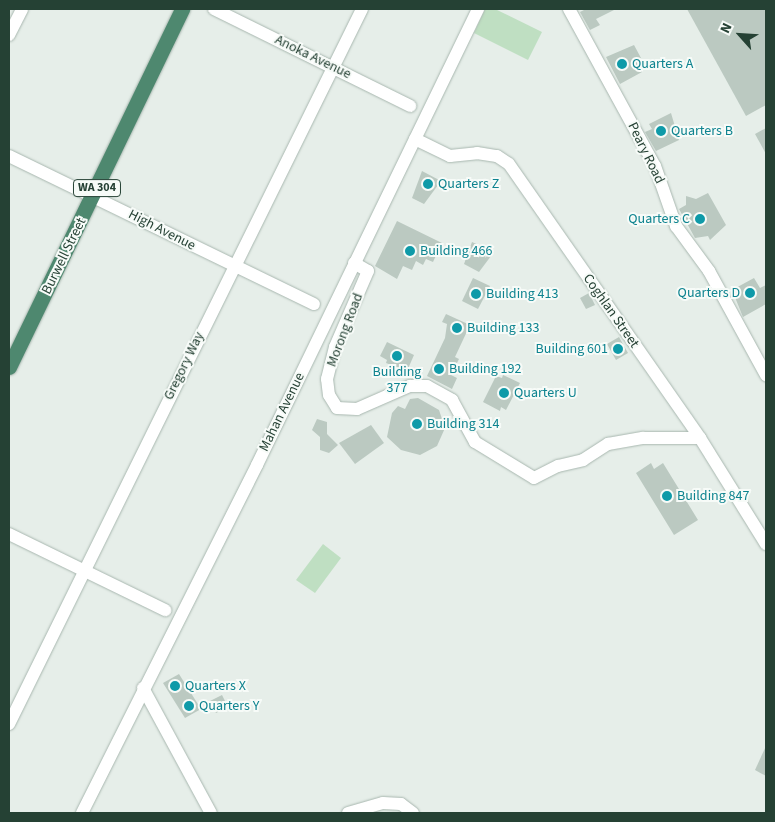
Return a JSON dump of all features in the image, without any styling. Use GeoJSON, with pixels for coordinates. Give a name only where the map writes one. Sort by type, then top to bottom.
{"type":"FeatureCollection","features":[{"type":"Feature","properties":{"kind":"highway","name":"Burwell Street"},"geometry":{"type":"LineString","coordinates":[[9,367],[182,9]]}},
{"type":"Feature","properties":{"kind":"street"},"geometry":{"type":"LineString","coordinates":[[9,35],[22,9]]}},
{"type":"Feature","properties":{"kind":"street","name":"Anoka Avenue"},"geometry":{"type":"LineString","coordinates":[[214,9],[334,66],[410,106]]}},
{"type":"Feature","properties":{"kind":"street","name":"Gregory Way"},"geometry":{"type":"LineString","coordinates":[[9,724],[232,265],[362,9]]}},
{"type":"Feature","properties":{"kind":"street","name":"Mahan Avenue"},"geometry":{"type":"LineString","coordinates":[[82,813],[478,9]]}},
{"type":"Feature","properties":{"kind":"street","name":"Peary Road"},"geometry":{"type":"LineString","coordinates":[[569,9],[655,166],[676,226],[709,271],[766,375]]}},
{"type":"Feature","properties":{"kind":"street","name":"Coghlan Street"},"geometry":{"type":"LineString","coordinates":[[414,139],[450,156],[477,153],[497,156],[509,164],[700,438],[766,544]]}},
{"type":"Feature","properties":{"kind":"street","name":"High Avenue"},"geometry":{"type":"LineString","coordinates":[[9,156],[314,304]]}},
{"type":"Feature","properties":{"kind":"street","name":"Morong Road"},"geometry":{"type":"LineString","coordinates":[[354,263],[368,271],[335,347],[327,379],[329,395],[337,408],[357,408],[410,386],[427,386],[452,400],[475,442],[534,478],[558,466],[583,460],[608,444],[644,438],[700,438]]}},
{"type":"Feature","properties":{"kind":"street"},"geometry":{"type":"LineString","coordinates":[[9,534],[165,610]]}},
{"type":"Feature","properties":{"kind":"street"},"geometry":{"type":"LineString","coordinates":[[144,688],[211,813]]}},
{"type":"Feature","properties":{"kind":"street"},"geometry":{"type":"LineString","coordinates":[[348,813],[383,803],[401,804],[413,813]]}},
{"type":"Feature","properties":{"kind":"green space"},"geometry":{"type":"Polygon","coordinates":[[[485,9],[495,9],[542,32],[528,60],[474,33],[485,9]]]}},
{"type":"Feature","properties":{"kind":"green space"},"geometry":{"type":"Polygon","coordinates":[[[323,544],[341,558],[315,593],[296,580],[323,544]]]}},
{"type":"Feature","properties":{"kind":"building"},"geometry":{"type":"Polygon","coordinates":[[[586,9],[616,9],[596,19],[600,25],[590,30],[580,12],[586,9]]]}},
{"type":"Feature","properties":{"kind":"building"},"geometry":{"type":"Polygon","coordinates":[[[687,9],[766,9],[766,105],[746,116],[687,9]]]}},
{"type":"Feature","properties":{"kind":"building","name":"Quarters A"},"geometry":{"type":"Polygon","coordinates":[[[634,45],[641,58],[636,61],[642,72],[620,84],[606,57],[634,45]]]}},
{"type":"Feature","properties":{"kind":"building","name":"Quarters B"},"geometry":{"type":"Polygon","coordinates":[[[671,113],[679,140],[656,151],[645,132],[652,129],[649,124],[671,113]]]}},
{"type":"Feature","properties":{"kind":"building"},"geometry":{"type":"Polygon","coordinates":[[[766,128],[766,154],[755,134],[766,128]]]}},
{"type":"Feature","properties":{"kind":"building","name":"Quarters Z"},"geometry":{"type":"Polygon","coordinates":[[[422,171],[441,181],[424,204],[412,198],[422,171]]]}},
{"type":"Feature","properties":{"kind":"building","name":"Quarters C"},"geometry":{"type":"Polygon","coordinates":[[[708,193],[726,225],[710,240],[708,236],[695,238],[679,209],[686,205],[686,196],[696,199],[708,193]]]}},
{"type":"Feature","properties":{"kind":"building","name":"Building 466"},"geometry":{"type":"Polygon","coordinates":[[[397,221],[442,243],[433,262],[426,259],[423,265],[416,261],[412,270],[403,266],[397,279],[375,266],[397,221]]]}},
{"type":"Feature","properties":{"kind":"building"},"geometry":{"type":"Polygon","coordinates":[[[472,242],[494,252],[479,272],[464,264],[472,242]]]}},
{"type":"Feature","properties":{"kind":"building","name":"Building 413"},"geometry":{"type":"Polygon","coordinates":[[[473,278],[490,286],[478,309],[462,301],[473,278]]]}},
{"type":"Feature","properties":{"kind":"building","name":"Quarters D"},"geometry":{"type":"Polygon","coordinates":[[[754,278],[760,288],[766,285],[766,304],[743,317],[732,290],[754,278]]]}},
{"type":"Feature","properties":{"kind":"building"},"geometry":{"type":"Polygon","coordinates":[[[589,293],[595,305],[586,309],[580,298],[589,293]]]}},
{"type":"Feature","properties":{"kind":"building"},"geometry":{"type":"Polygon","coordinates":[[[446,314],[470,325],[455,357],[459,359],[451,375],[457,378],[452,389],[427,376],[445,338],[447,324],[442,322],[446,314]]]}},
{"type":"Feature","properties":{"kind":"building","name":"Building 601"},"geometry":{"type":"Polygon","coordinates":[[[619,337],[628,353],[616,360],[607,344],[619,337]]]}},
{"type":"Feature","properties":{"kind":"building","name":"Building 377"},"geometry":{"type":"Polygon","coordinates":[[[387,342],[414,355],[407,371],[386,363],[387,360],[380,356],[387,342]]]}},
{"type":"Feature","properties":{"kind":"building","name":"Quarters U"},"geometry":{"type":"Polygon","coordinates":[[[503,375],[520,383],[506,410],[501,407],[500,411],[483,402],[496,376],[502,378],[503,375]]]}},
{"type":"Feature","properties":{"kind":"building","name":"Building 314"},"geometry":{"type":"Polygon","coordinates":[[[418,398],[439,410],[445,428],[437,446],[420,455],[401,450],[387,437],[392,413],[398,406],[405,409],[410,399],[418,398]]]}},
{"type":"Feature","properties":{"kind":"building"},"geometry":{"type":"Polygon","coordinates":[[[317,419],[327,422],[327,434],[338,445],[329,453],[320,450],[320,437],[312,430],[317,419]]]}},
{"type":"Feature","properties":{"kind":"building"},"geometry":{"type":"Polygon","coordinates":[[[371,425],[384,443],[355,464],[339,443],[371,425]]]}},
{"type":"Feature","properties":{"kind":"building","name":"Building 847"},"geometry":{"type":"Polygon","coordinates":[[[651,463],[654,469],[663,463],[698,520],[674,535],[636,473],[651,463]]]}},
{"type":"Feature","properties":{"kind":"building"},"geometry":{"type":"Polygon","coordinates":[[[179,674],[201,709],[185,718],[163,683],[179,674]]]}},
{"type":"Feature","properties":{"kind":"building"},"geometry":{"type":"Polygon","coordinates":[[[222,695],[228,707],[216,713],[210,701],[222,695]]]}},
{"type":"Feature","properties":{"kind":"building"},"geometry":{"type":"Polygon","coordinates":[[[766,746],[766,776],[755,770],[766,746]]]}},
{"type":"Feature","properties":{"kind":"place","name":"Quarters A"},"geometry":{"type":"Point","coordinates":[622,64]}},
{"type":"Feature","properties":{"kind":"place","name":"Quarters B"},"geometry":{"type":"Point","coordinates":[661,131]}},
{"type":"Feature","properties":{"kind":"place","name":"Quarters Z"},"geometry":{"type":"Point","coordinates":[428,184]}},
{"type":"Feature","properties":{"kind":"place","name":"Quarters C"},"geometry":{"type":"Point","coordinates":[700,219]}},
{"type":"Feature","properties":{"kind":"place","name":"Building 466"},"geometry":{"type":"Point","coordinates":[410,251]}},
{"type":"Feature","properties":{"kind":"place","name":"Quarters D"},"geometry":{"type":"Point","coordinates":[750,293]}},
{"type":"Feature","properties":{"kind":"place","name":"Building 413"},"geometry":{"type":"Point","coordinates":[476,294]}},
{"type":"Feature","properties":{"kind":"place","name":"Building 133"},"geometry":{"type":"Point","coordinates":[457,328]}},
{"type":"Feature","properties":{"kind":"place","name":"Building 601"},"geometry":{"type":"Point","coordinates":[618,349]}},
{"type":"Feature","properties":{"kind":"place","name":"Building 377"},"geometry":{"type":"Point","coordinates":[397,356]}},
{"type":"Feature","properties":{"kind":"place","name":"Building 192"},"geometry":{"type":"Point","coordinates":[439,369]}},
{"type":"Feature","properties":{"kind":"place","name":"Quarters U"},"geometry":{"type":"Point","coordinates":[504,393]}},
{"type":"Feature","properties":{"kind":"place","name":"Building 314"},"geometry":{"type":"Point","coordinates":[417,424]}},
{"type":"Feature","properties":{"kind":"place","name":"Building 847"},"geometry":{"type":"Point","coordinates":[667,496]}},
{"type":"Feature","properties":{"kind":"place","name":"Quarters X"},"geometry":{"type":"Point","coordinates":[175,686]}},
{"type":"Feature","properties":{"kind":"place","name":"Quarters Y"},"geometry":{"type":"Point","coordinates":[189,706]}}]}
